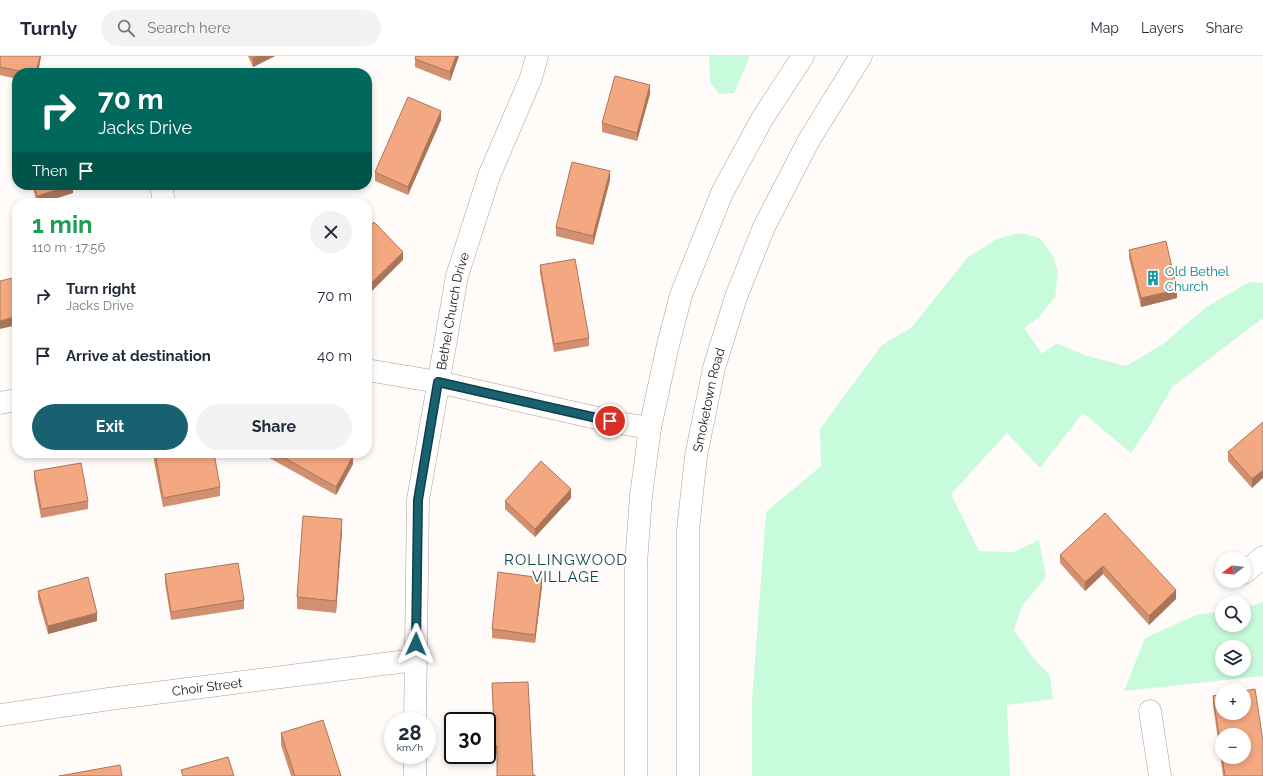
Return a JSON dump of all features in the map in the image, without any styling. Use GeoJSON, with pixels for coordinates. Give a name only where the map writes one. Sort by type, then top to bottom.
{"type":"FeatureCollection","features":[{"type":"Feature","properties":{"kind":"street","name":"Bethel Church Drive"},"geometry":{"type":"LineString","coordinates":[[415,712],[418,500],[457,276],[489,176],[530,78],[537,56]]}},
{"type":"Feature","properties":{"kind":"street"},"geometry":{"type":"LineString","coordinates":[[636,776],[636,564],[641,496],[650,428],[668,344],[681,295],[722,193],[762,119],[803,56]]}},
{"type":"Feature","properties":{"kind":"street","name":"Smoketown Road"},"geometry":{"type":"LineString","coordinates":[[688,776],[688,530],[696,456],[714,368],[736,297],[764,227],[809,140],[861,56]]}},
{"type":"Feature","properties":{"kind":"street"},"geometry":{"type":"LineString","coordinates":[[372,371],[438,382],[619,423],[650,428]]}},
{"type":"Feature","properties":{"kind":"street"},"geometry":{"type":"LineString","coordinates":[[0,403],[12,401]]}},
{"type":"Feature","properties":{"kind":"street"},"geometry":{"type":"LineString","coordinates":[[1251,568],[1263,558]]}},
{"type":"Feature","properties":{"kind":"street","name":"Choir Street"},"geometry":{"type":"LineString","coordinates":[[0,715],[109,699],[415,660]]}},
{"type":"Feature","properties":{"kind":"street"},"geometry":{"type":"LineString","coordinates":[[1150,711],[1160,776]]}},
{"type":"Feature","properties":{"kind":"street"},"geometry":{"type":"LineString","coordinates":[[415,764],[415,776]]}},
{"type":"Feature","properties":{"kind":"green space"},"geometry":{"type":"Polygon","coordinates":[[[709,56],[750,56],[734,93],[719,94],[710,82],[709,56]]]}},
{"type":"Feature","properties":{"kind":"green space"},"geometry":{"type":"Polygon","coordinates":[[[1020,233],[1040,238],[1053,256],[1058,272],[1055,297],[1039,317],[1024,328],[1042,354],[1057,343],[1084,355],[1126,366],[1163,344],[1205,308],[1249,282],[1263,283],[1263,318],[1172,387],[1150,425],[1131,453],[1083,413],[1040,468],[1007,433],[951,494],[979,551],[1014,552],[1039,540],[1046,577],[1022,606],[1014,630],[1030,654],[1050,676],[1053,699],[1007,705],[1010,776],[752,776],[752,701],[766,512],[821,466],[820,429],[881,346],[912,327],[968,257],[997,239],[1020,233]]]}},
{"type":"Feature","properties":{"kind":"green space"},"geometry":{"type":"Polygon","coordinates":[[[1263,602],[1263,676],[1124,691],[1145,638],[1196,615],[1215,612],[1215,632],[1251,632],[1251,606],[1263,602]]]}},
{"type":"Feature","properties":{"kind":"building"},"geometry":{"type":"Polygon","coordinates":[[[0,56],[40,56],[37,68],[12,68],[12,69],[0,67],[0,56]]]}},
{"type":"Feature","properties":{"kind":"building"},"geometry":{"type":"Polygon","coordinates":[[[416,56],[456,56],[450,72],[415,59],[416,56]]]}},
{"type":"Feature","properties":{"kind":"building"},"geometry":{"type":"Polygon","coordinates":[[[615,76],[650,85],[637,133],[602,123],[615,76]]]}},
{"type":"Feature","properties":{"kind":"building"},"geometry":{"type":"Polygon","coordinates":[[[408,97],[441,111],[408,187],[375,172],[408,97]]]}},
{"type":"Feature","properties":{"kind":"building"},"geometry":{"type":"Polygon","coordinates":[[[572,162],[610,171],[593,236],[556,227],[572,162]]]}},
{"type":"Feature","properties":{"kind":"building"},"geometry":{"type":"Polygon","coordinates":[[[35,190],[57,190],[37,196],[35,190]]]}},
{"type":"Feature","properties":{"kind":"building"},"geometry":{"type":"Polygon","coordinates":[[[374,222],[403,252],[372,282],[372,224],[374,222]]]}},
{"type":"Feature","properties":{"kind":"building","name":"Old Bethel Church"},"geometry":{"type":"Polygon","coordinates":[[[1166,241],[1177,290],[1141,298],[1129,250],[1166,241]]]}},
{"type":"Feature","properties":{"kind":"building"},"geometry":{"type":"Polygon","coordinates":[[[575,259],[589,338],[554,344],[540,265],[575,259]]]}},
{"type":"Feature","properties":{"kind":"building"},"geometry":{"type":"Polygon","coordinates":[[[12,278],[12,317],[0,321],[0,281],[12,278]]]}},
{"type":"Feature","properties":{"kind":"building"},"geometry":{"type":"Polygon","coordinates":[[[1263,422],[1263,470],[1252,479],[1228,452],[1263,422]]]}},
{"type":"Feature","properties":{"kind":"building"},"geometry":{"type":"Polygon","coordinates":[[[156,458],[215,458],[220,487],[163,498],[156,458]]]}},
{"type":"Feature","properties":{"kind":"building"},"geometry":{"type":"Polygon","coordinates":[[[285,458],[352,458],[336,487],[285,458]]]}},
{"type":"Feature","properties":{"kind":"building"},"geometry":{"type":"Polygon","coordinates":[[[541,461],[571,489],[535,529],[505,501],[541,461]]]}},
{"type":"Feature","properties":{"kind":"building"},"geometry":{"type":"Polygon","coordinates":[[[81,463],[88,501],[41,509],[34,471],[81,463]]]}},
{"type":"Feature","properties":{"kind":"building"},"geometry":{"type":"Polygon","coordinates":[[[1105,513],[1176,590],[1149,616],[1103,566],[1085,582],[1060,555],[1105,513]]]}},
{"type":"Feature","properties":{"kind":"building"},"geometry":{"type":"Polygon","coordinates":[[[303,516],[342,519],[336,601],[297,597],[303,516]]]}},
{"type":"Feature","properties":{"kind":"building"},"geometry":{"type":"Polygon","coordinates":[[[238,563],[244,600],[171,612],[165,574],[238,563]]]}},
{"type":"Feature","properties":{"kind":"building"},"geometry":{"type":"Polygon","coordinates":[[[498,572],[542,578],[535,635],[492,629],[498,572]]]}},
{"type":"Feature","properties":{"kind":"building"},"geometry":{"type":"Polygon","coordinates":[[[88,577],[97,613],[48,626],[38,591],[88,577]]]}},
{"type":"Feature","properties":{"kind":"building"},"geometry":{"type":"Polygon","coordinates":[[[528,682],[533,775],[535,776],[497,776],[496,712],[493,712],[492,683],[528,682]]]}},
{"type":"Feature","properties":{"kind":"building"},"geometry":{"type":"Polygon","coordinates":[[[1255,689],[1263,741],[1263,776],[1225,776],[1223,764],[1251,764],[1251,728],[1218,728],[1217,720],[1251,720],[1251,690],[1255,689]]]}},
{"type":"Feature","properties":{"kind":"building"},"geometry":{"type":"Polygon","coordinates":[[[1213,696],[1215,696],[1215,709],[1213,696]]]}},
{"type":"Feature","properties":{"kind":"building"},"geometry":{"type":"Polygon","coordinates":[[[323,720],[341,776],[295,776],[281,733],[323,720]]]}},
{"type":"Feature","properties":{"kind":"building"},"geometry":{"type":"Polygon","coordinates":[[[228,757],[234,776],[183,776],[181,770],[228,757]]]}},
{"type":"Feature","properties":{"kind":"building"},"geometry":{"type":"Polygon","coordinates":[[[120,765],[122,776],[59,776],[120,765]]]}},
{"type":"Feature","properties":{"kind":"place","name":"Old Bethel Church"},"geometry":{"type":"Point","coordinates":[1153,278]}},
{"type":"Feature","properties":{"kind":"district","name":"ROLLINGWOOD VILLAGE"},"geometry":{"type":"Point","coordinates":[566,568]}},
{"type":"Feature","properties":{"kind":"route"},"geometry":{"type":"LineString","coordinates":[[416,644],[418,500],[438,382],[610,421]]}}]}
